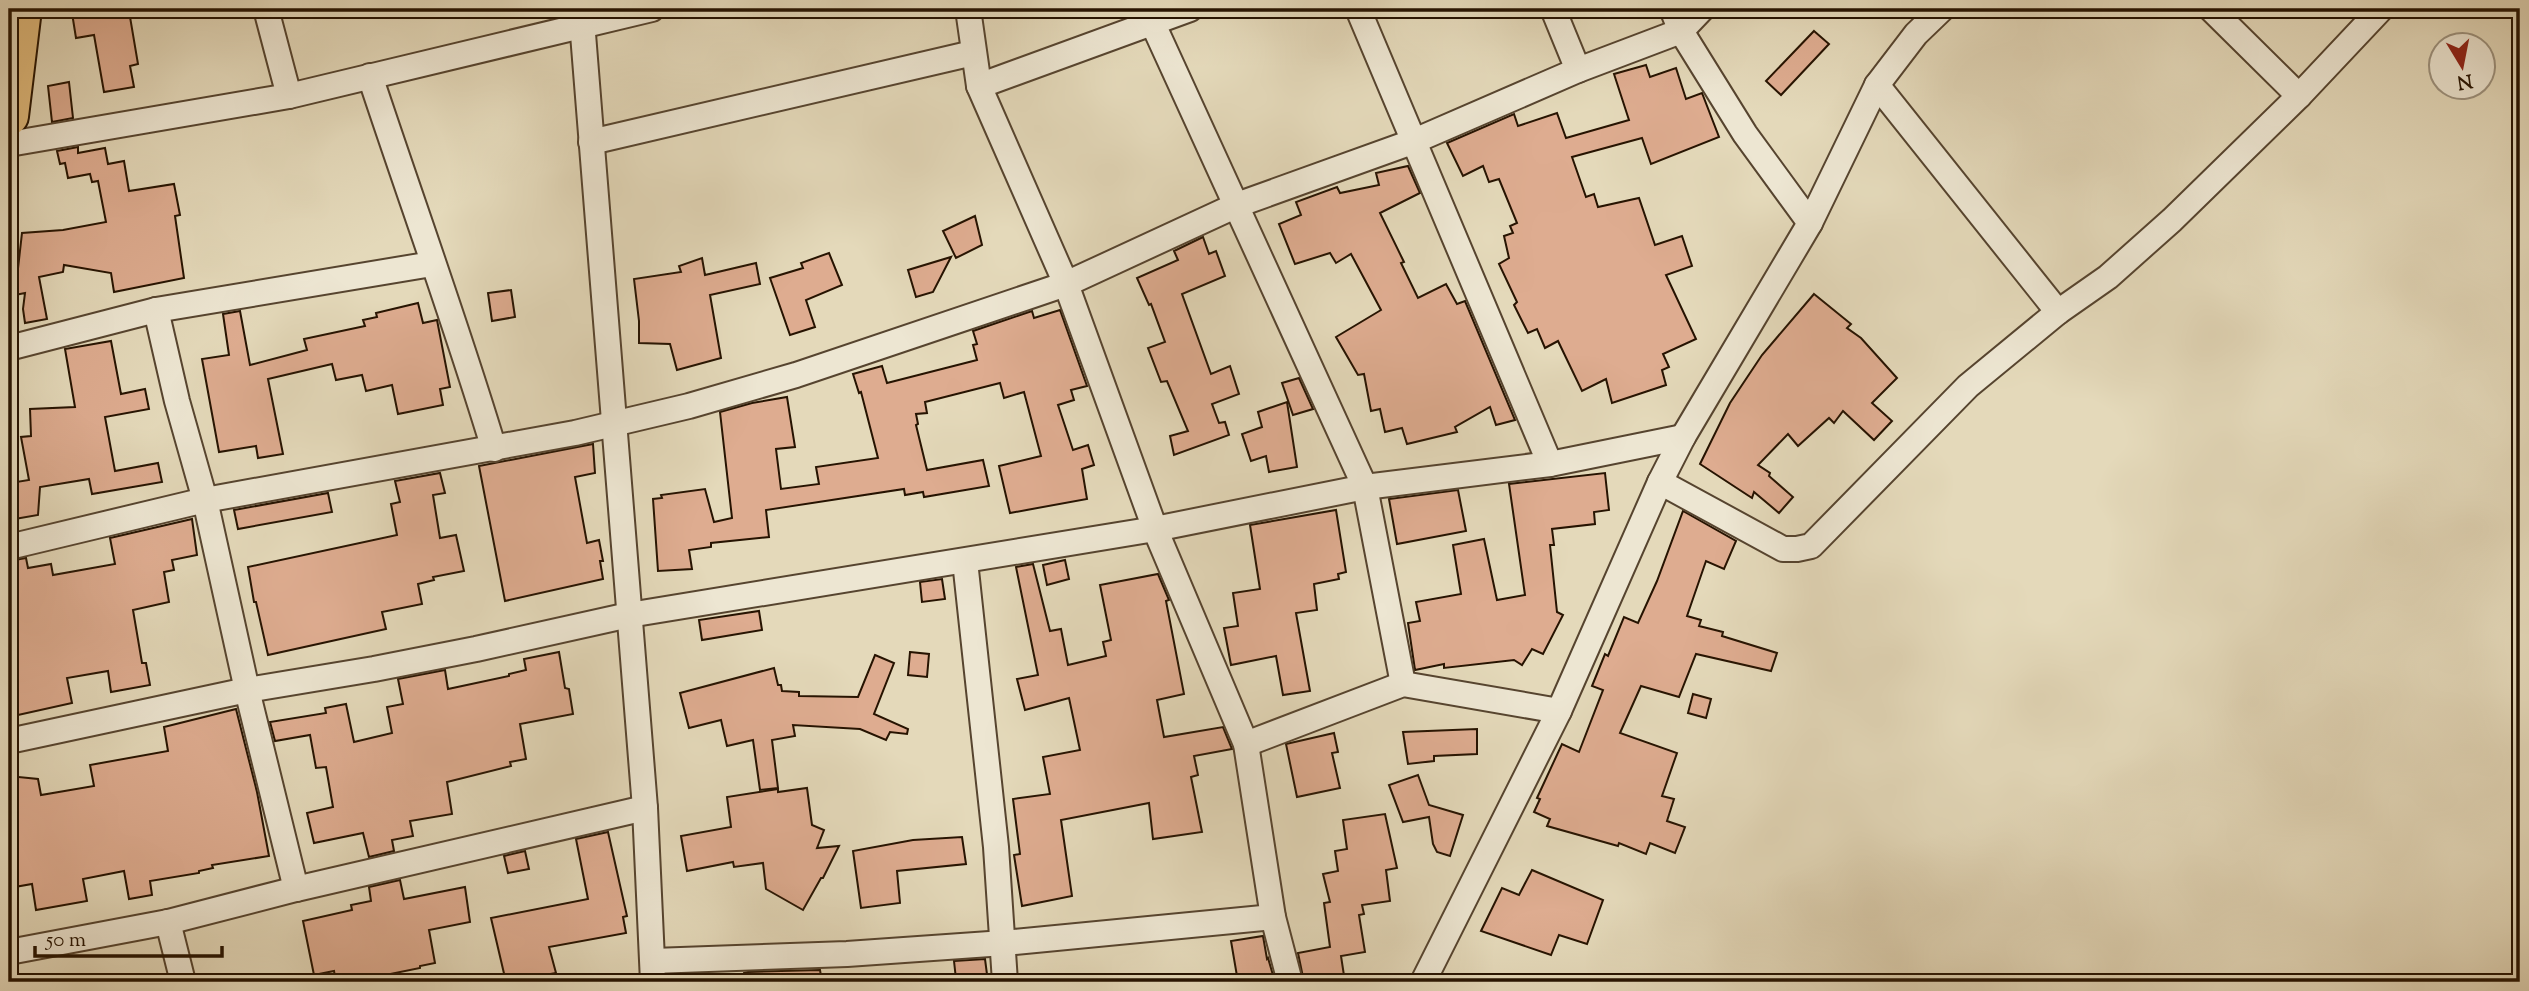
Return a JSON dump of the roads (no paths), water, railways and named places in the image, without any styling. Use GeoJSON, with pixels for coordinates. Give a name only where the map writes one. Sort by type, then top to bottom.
{"type":"FeatureCollection","features":[{"type":"Feature","properties":{"kind":"highway"},"geometry":{"type":"LineString","coordinates":[[9,116],[22,9]]}},
{"type":"Feature","properties":{"kind":"street"},"geometry":{"type":"LineString","coordinates":[[267,9],[289,96]]}},
{"type":"Feature","properties":{"kind":"street"},"geometry":{"type":"LineString","coordinates":[[9,144],[289,96],[582,17],[652,9]]}},
{"type":"Feature","properties":{"kind":"street"},"geometry":{"type":"LineString","coordinates":[[968,9],[979,86],[1066,284],[1155,529],[1246,744],[1273,917],[1290,982]]}},
{"type":"Feature","properties":{"kind":"street"},"geometry":{"type":"LineString","coordinates":[[979,86],[1190,9]]}},
{"type":"Feature","properties":{"kind":"street"},"geometry":{"type":"LineString","coordinates":[[1357,9],[1550,464]]}},
{"type":"Feature","properties":{"kind":"street"},"geometry":{"type":"LineString","coordinates":[[1553,9],[1578,70]]}},
{"type":"Feature","properties":{"kind":"street"},"geometry":{"type":"LineString","coordinates":[[9,547],[205,500],[494,449],[615,424],[796,375],[1066,284],[1237,205],[1412,142],[1578,70],[1702,9]]}},
{"type":"Feature","properties":{"kind":"street"},"geometry":{"type":"LineString","coordinates":[[1423,982],[1559,711],[1660,482],[1683,437],[1810,223],[1877,85],[1916,34],[1942,9]]}},
{"type":"Feature","properties":{"kind":"street"},"geometry":{"type":"LineString","coordinates":[[2210,9],[2300,96]]}},
{"type":"Feature","properties":{"kind":"street"},"geometry":{"type":"LineString","coordinates":[[1660,482],[1783,549],[1797,550],[1811,546],[1968,386],[2058,312],[2108,277],[2172,220],[2300,96],[2381,9]]}},
{"type":"Feature","properties":{"kind":"street"},"geometry":{"type":"LineString","coordinates":[[582,17],[645,808],[653,972],[1004,943],[1273,917]]}},
{"type":"Feature","properties":{"kind":"street"},"geometry":{"type":"LineString","coordinates":[[1677,20],[1745,134],[1810,223]]}},
{"type":"Feature","properties":{"kind":"street"},"geometry":{"type":"LineString","coordinates":[[1153,24],[1365,487],[1403,684]]}},
{"type":"Feature","properties":{"kind":"street"},"geometry":{"type":"LineString","coordinates":[[591,142],[973,53]]}},
{"type":"Feature","properties":{"kind":"street"},"geometry":{"type":"LineString","coordinates":[[370,76],[432,264],[461,341],[494,449]]}},
{"type":"Feature","properties":{"kind":"street"},"geometry":{"type":"LineString","coordinates":[[1877,85],[2058,312]]}},
{"type":"Feature","properties":{"kind":"street"},"geometry":{"type":"LineString","coordinates":[[9,348],[156,310],[432,264]]}},
{"type":"Feature","properties":{"kind":"street"},"geometry":{"type":"LineString","coordinates":[[156,310],[177,401],[205,500],[247,690],[296,889]]}},
{"type":"Feature","properties":{"kind":"street"},"geometry":{"type":"LineString","coordinates":[[9,741],[247,690],[387,667],[629,615],[1155,529],[1365,487],[1550,464],[1683,437]]}},
{"type":"Feature","properties":{"kind":"street"},"geometry":{"type":"LineString","coordinates":[[965,561],[996,847],[1005,982]]}},
{"type":"Feature","properties":{"kind":"street"},"geometry":{"type":"LineString","coordinates":[[1246,744],[1403,684],[1559,711]]}},
{"type":"Feature","properties":{"kind":"street"},"geometry":{"type":"LineString","coordinates":[[9,951],[168,922],[296,889],[645,808]]}},
{"type":"Feature","properties":{"kind":"street"},"geometry":{"type":"LineString","coordinates":[[168,922],[183,982]]}}]}
